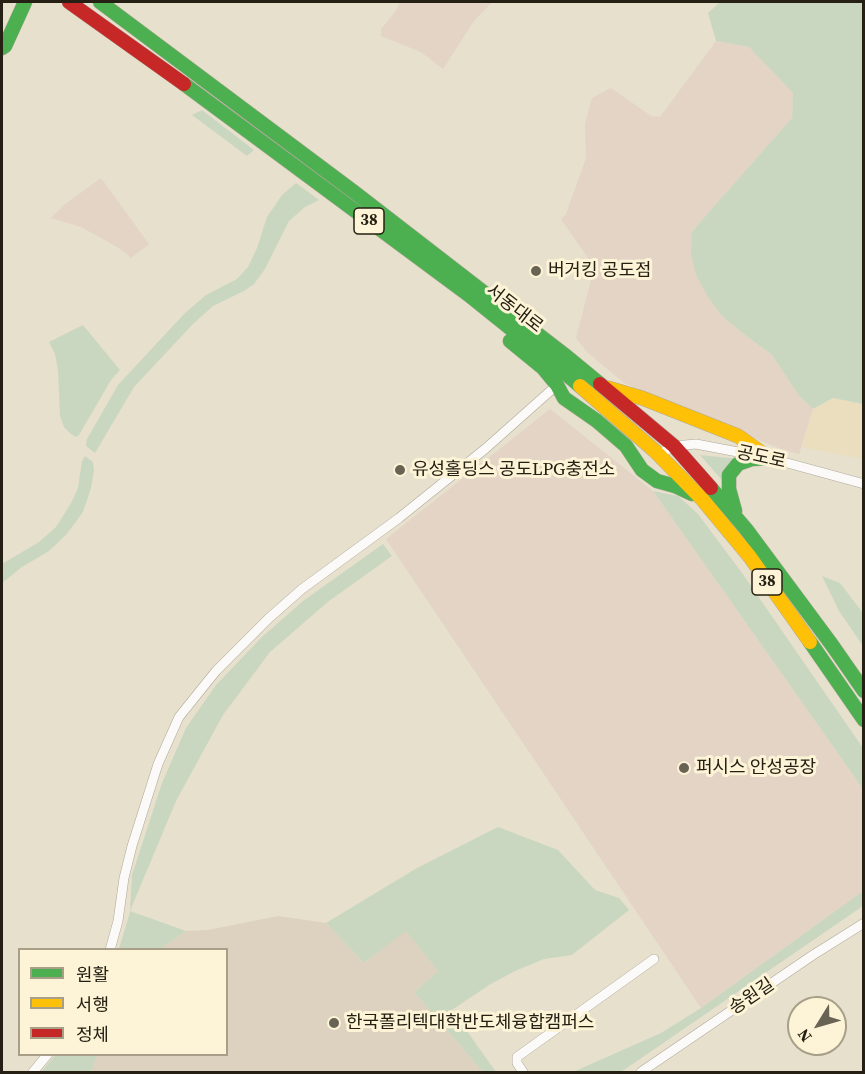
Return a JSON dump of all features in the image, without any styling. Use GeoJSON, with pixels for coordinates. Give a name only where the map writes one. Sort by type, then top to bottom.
{"type":"FeatureCollection","features":[{"type":"Feature","properties":{"kind":"main road"},"geometry":{"type":"LineString","coordinates":[[2,48],[25,2]]}},
{"type":"Feature","properties":{"kind":"main road","name":"서동대로"},"geometry":{"type":"LineString","coordinates":[[69,2],[223,112],[470,296],[546,357],[658,454],[702,499],[750,557],[864,720]]}},
{"type":"Feature","properties":{"kind":"main road","name":"서동대로"},"geometry":{"type":"LineString","coordinates":[[100,2],[354,192],[557,349],[674,446],[737,517],[864,691]]}},
{"type":"Feature","properties":{"kind":"main road"},"geometry":{"type":"LineString","coordinates":[[470,296],[498,331],[543,368],[564,398],[597,421],[626,446],[642,470],[657,481],[675,486],[702,499]]}},
{"type":"Feature","properties":{"kind":"main road"},"geometry":{"type":"LineString","coordinates":[[601,386],[642,398],[738,436],[769,458]]}},
{"type":"Feature","properties":{"kind":"main road"},"geometry":{"type":"LineString","coordinates":[[737,517],[729,489],[729,476],[738,464],[752,459],[769,458]]}},
{"type":"Feature","properties":{"kind":"street"},"geometry":{"type":"LineString","coordinates":[[111,948],[132,846],[158,764],[178,717],[216,671],[302,589],[399,518],[485,449],[557,385]]}},
{"type":"Feature","properties":{"kind":"street","name":"공도로"},"geometry":{"type":"LineString","coordinates":[[658,454],[674,446],[696,444],[769,458],[864,484]]}},
{"type":"Feature","properties":{"kind":"street","name":"송원길"},"geometry":{"type":"LineString","coordinates":[[641,1072],[808,958],[864,923]]}},
{"type":"Feature","properties":{"kind":"street"},"geometry":{"type":"LineString","coordinates":[[523,1072],[516,1057],[654,959]]}},
{"type":"Feature","properties":{"kind":"street"},"geometry":{"type":"LineString","coordinates":[[33,1072],[46,1056]]}},
{"type":"Feature","properties":{"kind":"shaded area"},"geometry":{"type":"Polygon","coordinates":[[[400,2],[492,2],[474,21],[443,69],[421,52],[381,36],[381,29],[396,11],[400,2]]]}},
{"type":"Feature","properties":{"kind":"shaded area"},"geometry":{"type":"Polygon","coordinates":[[[716,41],[749,47],[793,93],[792,118],[692,232],[708,297],[721,315],[772,355],[799,396],[813,409],[799,454],[704,418],[624,383],[587,352],[576,338],[592,272],[588,258],[561,219],[566,214],[586,158],[585,124],[592,98],[611,88],[651,116],[660,117],[716,41]]]}},
{"type":"Feature","properties":{"kind":"shaded area"},"geometry":{"type":"Polygon","coordinates":[[[101,178],[149,244],[131,258],[119,248],[81,227],[51,218],[64,205],[101,178]]]}},
{"type":"Feature","properties":{"kind":"shaded area"},"geometry":{"type":"Polygon","coordinates":[[[833,398],[863,404],[863,459],[801,447],[813,409],[833,398]]]}},
{"type":"Feature","properties":{"kind":"shaded area"},"geometry":{"type":"Polygon","coordinates":[[[550,409],[653,491],[863,789],[863,891],[701,1008],[386,539],[550,409]]]}},
{"type":"Feature","properties":{"kind":"shaded area","name":"한국폴리텍대학반도체융합캠퍼스"},"geometry":{"type":"Polygon","coordinates":[[[278,916],[326,923],[364,963],[406,930],[438,971],[414,992],[483,1072],[91,1072],[97,1056],[228,1056],[228,948],[161,948],[186,931],[208,930],[278,916]]]}},
{"type":"Feature","properties":{"kind":"green space"},"geometry":{"type":"Polygon","coordinates":[[[720,2],[863,2],[863,404],[833,398],[813,409],[799,396],[772,355],[721,315],[696,275],[691,254],[692,232],[792,118],[793,93],[749,47],[716,41],[708,13],[720,2]]]}},
{"type":"Feature","properties":{"kind":"green space"},"geometry":{"type":"Polygon","coordinates":[[[202,110],[254,150],[247,156],[192,115],[202,110]]]}},
{"type":"Feature","properties":{"kind":"green space"},"geometry":{"type":"Polygon","coordinates":[[[296,183],[319,200],[305,207],[289,221],[265,269],[254,284],[213,306],[134,387],[95,453],[86,446],[87,439],[118,385],[184,314],[206,295],[237,279],[248,267],[267,217],[282,195],[296,183]]]}},
{"type":"Feature","properties":{"kind":"green space"},"geometry":{"type":"Polygon","coordinates":[[[83,325],[120,370],[111,380],[76,437],[64,427],[60,416],[58,370],[55,354],[49,342],[83,325]]]}},
{"type":"Feature","properties":{"kind":"green space"},"geometry":{"type":"Polygon","coordinates":[[[700,455],[740,459],[728,487],[700,455]]]}},
{"type":"Feature","properties":{"kind":"green space"},"geometry":{"type":"Polygon","coordinates":[[[85,456],[93,462],[94,470],[83,512],[66,535],[49,551],[22,567],[2,583],[2,564],[39,542],[56,527],[78,488],[82,461],[85,456]]]}},
{"type":"Feature","properties":{"kind":"green space"},"geometry":{"type":"Polygon","coordinates":[[[653,491],[678,496],[698,514],[742,573],[863,748],[863,789],[653,491]]]}},
{"type":"Feature","properties":{"kind":"green space"},"geometry":{"type":"Polygon","coordinates":[[[383,544],[392,556],[329,601],[270,652],[223,715],[176,801],[130,911],[132,875],[162,783],[186,728],[216,685],[262,637],[303,601],[383,544]]]}},
{"type":"Feature","properties":{"kind":"green space"},"geometry":{"type":"Polygon","coordinates":[[[822,576],[840,583],[863,613],[863,646],[839,611],[822,576]]]}},
{"type":"Feature","properties":{"kind":"green space"},"geometry":{"type":"Polygon","coordinates":[[[498,827],[558,850],[595,890],[619,898],[629,910],[572,955],[544,959],[515,971],[452,1010],[496,1072],[483,1072],[414,992],[438,971],[406,931],[364,963],[326,923],[417,868],[498,827]]]}},
{"type":"Feature","properties":{"kind":"green space"},"geometry":{"type":"Polygon","coordinates":[[[863,891],[863,906],[621,1072],[573,1072],[661,1033],[701,1008],[863,891]]]}},
{"type":"Feature","properties":{"kind":"green space"},"geometry":{"type":"Polygon","coordinates":[[[130,911],[186,931],[161,948],[119,948],[130,911]]]}},
{"type":"Feature","properties":{"kind":"green space"},"geometry":{"type":"Polygon","coordinates":[[[54,1056],[97,1056],[91,1072],[41,1072],[54,1056]]]}},
{"type":"Feature","properties":{"kind":"traffic: fast"},"geometry":{"type":"LineString","coordinates":[[2,48],[25,2]]}},
{"type":"Feature","properties":{"kind":"traffic: fast"},"geometry":{"type":"LineString","coordinates":[[100,2],[354,192],[600,384]]}},
{"type":"Feature","properties":{"kind":"traffic: fast"},"geometry":{"type":"LineString","coordinates":[[184,84],[470,296],[580,386]]}},
{"type":"Feature","properties":{"kind":"traffic: fast"},"geometry":{"type":"LineString","coordinates":[[510,341],[543,368],[564,398],[597,421],[626,446],[642,470],[657,481],[692,494]]}},
{"type":"Feature","properties":{"kind":"traffic: fast"},"geometry":{"type":"LineString","coordinates":[[735,511],[729,489],[729,475],[738,464],[752,459],[769,458]]}},
{"type":"Feature","properties":{"kind":"traffic: fast"},"geometry":{"type":"LineString","coordinates":[[711,488],[746,529],[864,691]]}},
{"type":"Feature","properties":{"kind":"traffic: fast"},"geometry":{"type":"LineString","coordinates":[[810,642],[864,720]]}},
{"type":"Feature","properties":{"kind":"traffic: slow"},"geometry":{"type":"LineString","coordinates":[[580,386],[655,451],[702,499],[750,557],[810,642]]}},
{"type":"Feature","properties":{"kind":"traffic: slow"},"geometry":{"type":"LineString","coordinates":[[608,388],[642,398],[738,436],[769,458]]}},
{"type":"Feature","properties":{"kind":"traffic: jam"},"geometry":{"type":"LineString","coordinates":[[69,2],[184,84]]}},
{"type":"Feature","properties":{"kind":"traffic: jam"},"geometry":{"type":"LineString","coordinates":[[600,384],[674,446],[711,488]]}},
{"type":"Feature","properties":{"kind":"place","name":"버거킹 공도점"},"geometry":{"type":"Point","coordinates":[536,271]}},
{"type":"Feature","properties":{"kind":"place","name":"유성홀딩스 공도LPG충전소"},"geometry":{"type":"Point","coordinates":[400,470]}},
{"type":"Feature","properties":{"kind":"place","name":"퍼시스 안성공장"},"geometry":{"type":"Point","coordinates":[684,768]}},
{"type":"Feature","properties":{"kind":"place","name":"한국폴리텍대학반도체융합캠퍼스"},"geometry":{"type":"Point","coordinates":[334,1023]}}]}
